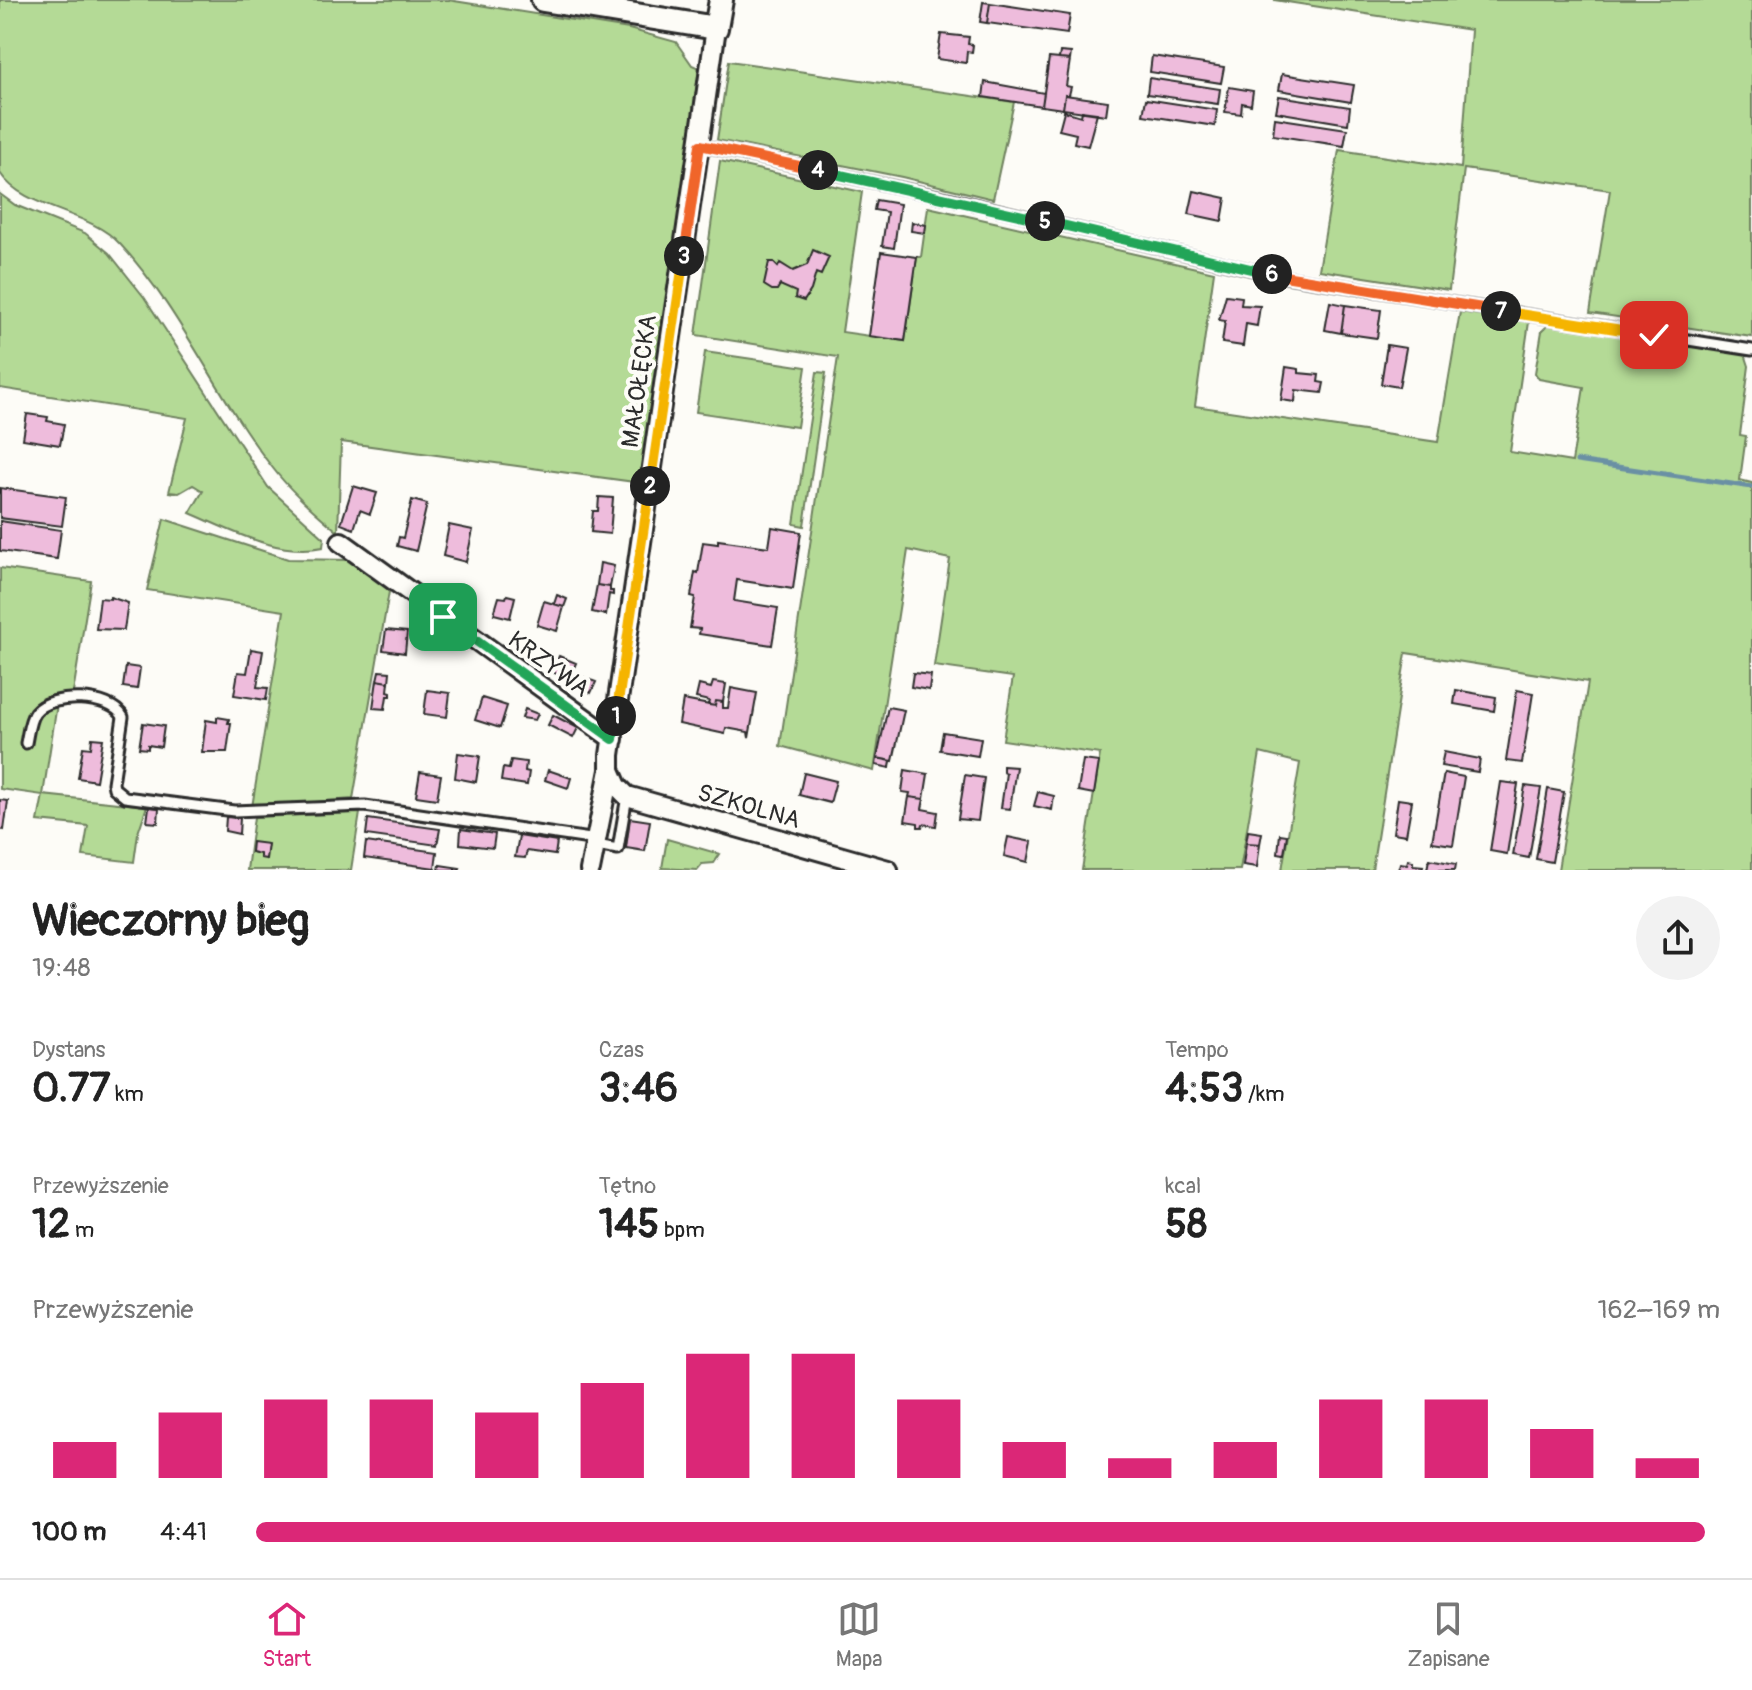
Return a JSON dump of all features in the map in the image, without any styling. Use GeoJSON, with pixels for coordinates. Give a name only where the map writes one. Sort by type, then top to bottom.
{"type":"FeatureCollection","features":[{"type":"Feature","properties":{"kind":"street"},"geometry":{"type":"LineString","coordinates":[[543,0],[716,28]]}},
{"type":"Feature","properties":{"kind":"street","name":"MAŁOŁĘCKA"},"geometry":{"type":"LineString","coordinates":[[590,870],[610,770],[721,0]]}},
{"type":"Feature","properties":{"kind":"street","name":"KRZYWA"},"geometry":{"type":"LineString","coordinates":[[341,542],[613,739]]}},
{"type":"Feature","properties":{"kind":"street"},"geometry":{"type":"LineString","coordinates":[[610,770],[617,786],[627,796]]}},
{"type":"Feature","properties":{"kind":"street","name":"SZKOLNA"},"geometry":{"type":"LineString","coordinates":[[627,796],[888,870]]}},
{"type":"Feature","properties":{"kind":"lane"},"geometry":{"type":"LineString","coordinates":[[700,145],[961,201],[1274,275],[1752,350]]}},
{"type":"Feature","properties":{"kind":"lane"},"geometry":{"type":"LineString","coordinates":[[26,743],[35,712],[45,704],[63,698],[93,701],[114,706],[123,717],[113,783],[114,788],[125,797],[234,811],[365,806],[596,842],[618,849],[627,796]]}},
{"type":"Feature","properties":{"kind":"green space"},"geometry":{"type":"Polygon","coordinates":[[[0,0],[448,0],[629,29],[676,42],[692,65],[699,68],[642,483],[341,442],[338,532],[272,467],[162,297],[120,244],[92,224],[25,195],[0,173],[0,0]]]}},
{"type":"Feature","properties":{"kind":"green space"},"geometry":{"type":"Polygon","coordinates":[[[1274,0],[1752,0],[1752,337],[1590,313],[1610,190],[1464,169],[1449,290],[1319,270],[1339,150],[1461,168],[1471,30],[1274,0]]]}},
{"type":"Feature","properties":{"kind":"green space"},"geometry":{"type":"Polygon","coordinates":[[[729,61],[1014,102],[993,199],[902,177],[717,140],[729,61]]]}},
{"type":"Feature","properties":{"kind":"green space"},"geometry":{"type":"Polygon","coordinates":[[[720,161],[862,192],[842,332],[905,341],[928,207],[1214,272],[1195,406],[1438,442],[1460,312],[1529,322],[1510,452],[1572,462],[1584,387],[1539,379],[1535,373],[1542,331],[1548,325],[1745,354],[1749,366],[1740,435],[1746,436],[1740,480],[1752,483],[1752,870],[1558,870],[1588,682],[1406,653],[1372,870],[1282,870],[1300,763],[1260,753],[1240,870],[1082,870],[1100,754],[1003,740],[1013,677],[934,666],[950,559],[908,550],[874,771],[780,746],[838,357],[696,335],[720,161]]]}},
{"type":"Feature","properties":{"kind":"green space"},"geometry":{"type":"Polygon","coordinates":[[[0,194],[15,205],[85,233],[109,253],[144,297],[268,487],[324,538],[323,547],[306,549],[272,545],[190,513],[203,491],[193,485],[179,493],[169,492],[187,418],[0,388],[0,194]]]}},
{"type":"Feature","properties":{"kind":"green space"},"geometry":{"type":"Polygon","coordinates":[[[705,352],[806,367],[797,427],[696,412],[705,352]]]}},
{"type":"Feature","properties":{"kind":"green space"},"geometry":{"type":"Polygon","coordinates":[[[817,372],[826,373],[804,526],[794,524],[817,372]]]}},
{"type":"Feature","properties":{"kind":"green space"},"geometry":{"type":"Polygon","coordinates":[[[164,519],[288,559],[353,560],[390,586],[353,799],[252,807],[284,611],[147,590],[164,519]]]}},
{"type":"Feature","properties":{"kind":"green space"},"geometry":{"type":"Polygon","coordinates":[[[0,568],[91,581],[71,705],[57,704],[43,795],[0,789],[0,568]]]}},
{"type":"Feature","properties":{"kind":"green space"},"geometry":{"type":"Polygon","coordinates":[[[43,795],[147,806],[138,833],[134,862],[83,856],[88,826],[38,821],[43,795]]]}},
{"type":"Feature","properties":{"kind":"green space"},"geometry":{"type":"Polygon","coordinates":[[[360,813],[351,870],[247,870],[254,817],[360,813]]]}},
{"type":"Feature","properties":{"kind":"green space"},"geometry":{"type":"Polygon","coordinates":[[[667,839],[720,854],[714,863],[702,864],[697,870],[662,868],[667,839]]]}},
{"type":"Feature","properties":{"kind":"building"},"geometry":{"type":"Polygon","coordinates":[[[983,2],[990,3],[987,23],[980,22],[983,2]]]}},
{"type":"Feature","properties":{"kind":"building"},"geometry":{"type":"Polygon","coordinates":[[[990,3],[1070,15],[1067,34],[987,23],[990,3]]]}},
{"type":"Feature","properties":{"kind":"building"},"geometry":{"type":"Polygon","coordinates":[[[941,34],[969,37],[968,44],[973,45],[972,52],[967,51],[966,63],[937,59],[941,34]]]}},
{"type":"Feature","properties":{"kind":"building"},"geometry":{"type":"Polygon","coordinates":[[[1060,52],[1071,53],[1070,60],[1059,59],[1060,52]]]}},
{"type":"Feature","properties":{"kind":"building"},"geometry":{"type":"Polygon","coordinates":[[[1152,56],[1224,67],[1221,83],[1150,72],[1152,56]]]}},
{"type":"Feature","properties":{"kind":"building"},"geometry":{"type":"Polygon","coordinates":[[[1049,58],[1070,60],[1066,86],[1071,87],[1069,95],[1065,95],[1063,109],[1042,106],[1049,58]]]}},
{"type":"Feature","properties":{"kind":"building"},"geometry":{"type":"Polygon","coordinates":[[[1282,74],[1354,85],[1351,102],[1279,90],[1282,74]]]}},
{"type":"Feature","properties":{"kind":"building"},"geometry":{"type":"Polygon","coordinates":[[[1149,78],[1220,89],[1218,104],[1147,94],[1149,78]]]}},
{"type":"Feature","properties":{"kind":"building"},"geometry":{"type":"Polygon","coordinates":[[[985,82],[1044,93],[1042,106],[983,97],[985,82]]]}},
{"type":"Feature","properties":{"kind":"building"},"geometry":{"type":"Polygon","coordinates":[[[1229,87],[1253,91],[1251,105],[1242,103],[1241,114],[1225,112],[1229,87]]]}},
{"type":"Feature","properties":{"kind":"building"},"geometry":{"type":"Polygon","coordinates":[[[1065,95],[1108,101],[1106,115],[1063,109],[1065,95]]]}},
{"type":"Feature","properties":{"kind":"building"},"geometry":{"type":"Polygon","coordinates":[[[1279,96],[1350,107],[1348,124],[1276,112],[1279,96]]]}},
{"type":"Feature","properties":{"kind":"building"},"geometry":{"type":"Polygon","coordinates":[[[1146,99],[1217,110],[1215,126],[1143,115],[1146,99]]]}},
{"type":"Feature","properties":{"kind":"building"},"geometry":{"type":"Polygon","coordinates":[[[1064,111],[1081,116],[1082,111],[1097,113],[1088,146],[1074,143],[1076,134],[1059,130],[1064,111]]]}},
{"type":"Feature","properties":{"kind":"building"},"geometry":{"type":"Polygon","coordinates":[[[1275,118],[1347,129],[1344,146],[1273,135],[1275,118]]]}},
{"type":"Feature","properties":{"kind":"building"},"geometry":{"type":"Polygon","coordinates":[[[1194,191],[1226,198],[1222,221],[1189,214],[1194,191]]]}},
{"type":"Feature","properties":{"kind":"building"},"geometry":{"type":"Polygon","coordinates":[[[876,200],[900,204],[894,248],[882,246],[887,212],[874,210],[876,200]]]}},
{"type":"Feature","properties":{"kind":"building"},"geometry":{"type":"Polygon","coordinates":[[[912,222],[926,225],[925,233],[911,231],[912,222]]]}},
{"type":"Feature","properties":{"kind":"building"},"geometry":{"type":"Polygon","coordinates":[[[813,250],[829,257],[821,275],[816,273],[804,301],[795,298],[796,292],[780,285],[777,290],[772,290],[764,285],[769,262],[778,267],[780,263],[793,271],[807,265],[813,250]]]}},
{"type":"Feature","properties":{"kind":"building"},"geometry":{"type":"Polygon","coordinates":[[[881,252],[917,257],[905,341],[869,336],[881,252]]]}},
{"type":"Feature","properties":{"kind":"building"},"geometry":{"type":"Polygon","coordinates":[[[1226,295],[1242,297],[1241,305],[1260,306],[1257,326],[1246,324],[1243,346],[1222,343],[1225,321],[1219,320],[1226,295]]]}},
{"type":"Feature","properties":{"kind":"building"},"geometry":{"type":"Polygon","coordinates":[[[1330,302],[1345,305],[1341,333],[1325,330],[1330,302]]]}},
{"type":"Feature","properties":{"kind":"building"},"geometry":{"type":"Polygon","coordinates":[[[1345,305],[1381,310],[1377,338],[1341,333],[1345,305]]]}},
{"type":"Feature","properties":{"kind":"building"},"geometry":{"type":"Polygon","coordinates":[[[1387,345],[1406,348],[1399,387],[1381,384],[1387,345]]]}},
{"type":"Feature","properties":{"kind":"building"},"geometry":{"type":"Polygon","coordinates":[[[1286,367],[1299,369],[1299,373],[1319,375],[1318,382],[1324,383],[1322,393],[1296,390],[1295,402],[1281,400],[1286,367]]]}},
{"type":"Feature","properties":{"kind":"building"},"geometry":{"type":"Polygon","coordinates":[[[27,414],[48,417],[47,421],[64,424],[60,445],[23,439],[27,414]]]}},
{"type":"Feature","properties":{"kind":"building"},"geometry":{"type":"Polygon","coordinates":[[[353,486],[377,493],[370,514],[360,510],[354,529],[341,524],[353,486]]]}},
{"type":"Feature","properties":{"kind":"building"},"geometry":{"type":"Polygon","coordinates":[[[0,488],[66,497],[62,526],[0,518],[0,488]]]}},
{"type":"Feature","properties":{"kind":"building"},"geometry":{"type":"Polygon","coordinates":[[[599,497],[613,498],[610,534],[591,532],[593,511],[598,511],[599,497]]]}},
{"type":"Feature","properties":{"kind":"building"},"geometry":{"type":"Polygon","coordinates":[[[412,500],[427,504],[416,551],[397,546],[399,537],[403,538],[412,500]]]}},
{"type":"Feature","properties":{"kind":"building"},"geometry":{"type":"Polygon","coordinates":[[[0,521],[61,530],[57,559],[0,551],[0,521]]]}},
{"type":"Feature","properties":{"kind":"building"},"geometry":{"type":"Polygon","coordinates":[[[449,525],[473,530],[466,562],[443,556],[449,525]]]}},
{"type":"Feature","properties":{"kind":"building"},"geometry":{"type":"Polygon","coordinates":[[[772,527],[801,532],[793,589],[737,580],[734,601],[778,608],[772,645],[699,634],[700,629],[690,628],[695,597],[691,596],[703,542],[718,544],[718,540],[769,547],[772,527]]]}},
{"type":"Feature","properties":{"kind":"building"},"geometry":{"type":"Polygon","coordinates":[[[600,563],[614,566],[610,587],[597,585],[600,563]]]}},
{"type":"Feature","properties":{"kind":"building"},"geometry":{"type":"Polygon","coordinates":[[[597,585],[610,587],[613,591],[613,595],[609,594],[606,615],[592,612],[597,585]]]}},
{"type":"Feature","properties":{"kind":"building"},"geometry":{"type":"Polygon","coordinates":[[[507,595],[515,597],[510,618],[494,614],[499,597],[506,598],[507,595]]]}},
{"type":"Feature","properties":{"kind":"building"},"geometry":{"type":"Polygon","coordinates":[[[557,595],[567,599],[564,607],[554,604],[557,595]]]}},
{"type":"Feature","properties":{"kind":"building"},"geometry":{"type":"Polygon","coordinates":[[[110,597],[128,603],[124,630],[96,629],[100,598],[110,597]]]}},
{"type":"Feature","properties":{"kind":"building"},"geometry":{"type":"Polygon","coordinates":[[[544,601],[564,607],[557,631],[537,625],[544,601]]]}},
{"type":"Feature","properties":{"kind":"building"},"geometry":{"type":"Polygon","coordinates":[[[386,630],[407,632],[405,653],[383,650],[386,630]]]}},
{"type":"Feature","properties":{"kind":"building"},"geometry":{"type":"Polygon","coordinates":[[[251,649],[263,651],[257,687],[268,688],[266,700],[234,695],[238,672],[247,673],[251,649]]]}},
{"type":"Feature","properties":{"kind":"building"},"geometry":{"type":"Polygon","coordinates":[[[559,656],[576,663],[569,679],[552,672],[559,656]]]}},
{"type":"Feature","properties":{"kind":"building"},"geometry":{"type":"Polygon","coordinates":[[[126,666],[140,668],[137,689],[123,687],[126,666]]]}},
{"type":"Feature","properties":{"kind":"building"},"geometry":{"type":"Polygon","coordinates":[[[379,671],[390,672],[389,682],[377,680],[379,671]]]}},
{"type":"Feature","properties":{"kind":"building"},"geometry":{"type":"Polygon","coordinates":[[[572,673],[596,682],[591,693],[568,683],[572,673]]]}},
{"type":"Feature","properties":{"kind":"building"},"geometry":{"type":"Polygon","coordinates":[[[913,673],[931,675],[929,690],[911,687],[913,673]]]}},
{"type":"Feature","properties":{"kind":"building"},"geometry":{"type":"Polygon","coordinates":[[[377,680],[389,682],[391,696],[387,696],[385,709],[373,708],[377,680]]]}},
{"type":"Feature","properties":{"kind":"building"},"geometry":{"type":"Polygon","coordinates":[[[713,682],[726,684],[723,702],[716,701],[715,706],[696,698],[699,685],[711,688],[713,682]]]}},
{"type":"Feature","properties":{"kind":"building"},"geometry":{"type":"Polygon","coordinates":[[[731,688],[757,693],[749,738],[748,732],[726,728],[725,734],[679,724],[683,700],[715,706],[716,701],[723,702],[723,708],[728,708],[731,688]]]}},
{"type":"Feature","properties":{"kind":"building"},"geometry":{"type":"Polygon","coordinates":[[[427,690],[450,693],[447,717],[424,714],[427,690]]]}},
{"type":"Feature","properties":{"kind":"building"},"geometry":{"type":"Polygon","coordinates":[[[1456,690],[1496,697],[1494,711],[1454,704],[1456,690]]]}},
{"type":"Feature","properties":{"kind":"building"},"geometry":{"type":"Polygon","coordinates":[[[1517,690],[1533,693],[1522,763],[1506,761],[1517,690]]]}},
{"type":"Feature","properties":{"kind":"building"},"geometry":{"type":"Polygon","coordinates":[[[482,698],[507,706],[500,728],[475,720],[482,698]]]}},
{"type":"Feature","properties":{"kind":"building"},"geometry":{"type":"Polygon","coordinates":[[[888,707],[904,710],[893,761],[877,758],[888,707]]]}},
{"type":"Feature","properties":{"kind":"building"},"geometry":{"type":"Polygon","coordinates":[[[525,709],[538,714],[535,720],[522,718],[525,709]]]}},
{"type":"Feature","properties":{"kind":"building"},"geometry":{"type":"Polygon","coordinates":[[[553,715],[578,728],[573,738],[548,725],[553,715]]]}},
{"type":"Feature","properties":{"kind":"building"},"geometry":{"type":"Polygon","coordinates":[[[217,717],[229,719],[228,723],[231,723],[227,752],[202,752],[206,720],[217,722],[217,717]]]}},
{"type":"Feature","properties":{"kind":"building"},"geometry":{"type":"Polygon","coordinates":[[[143,723],[164,726],[161,747],[148,745],[148,749],[139,748],[143,723]]]}},
{"type":"Feature","properties":{"kind":"building"},"geometry":{"type":"Polygon","coordinates":[[[943,732],[981,738],[978,756],[940,750],[943,732]]]}},
{"type":"Feature","properties":{"kind":"building"},"geometry":{"type":"Polygon","coordinates":[[[92,738],[103,739],[96,781],[78,778],[83,747],[91,748],[92,738]]]}},
{"type":"Feature","properties":{"kind":"building"},"geometry":{"type":"Polygon","coordinates":[[[1444,752],[1480,759],[1478,772],[1441,766],[1444,752]]]}},
{"type":"Feature","properties":{"kind":"building"},"geometry":{"type":"Polygon","coordinates":[[[458,753],[480,756],[476,782],[455,778],[458,753]]]}},
{"type":"Feature","properties":{"kind":"building"},"geometry":{"type":"Polygon","coordinates":[[[877,758],[891,761],[890,768],[876,765],[877,758]]]}},
{"type":"Feature","properties":{"kind":"building"},"geometry":{"type":"Polygon","coordinates":[[[511,760],[526,762],[525,771],[529,772],[527,785],[501,781],[503,768],[509,769],[511,760]]]}},
{"type":"Feature","properties":{"kind":"building"},"geometry":{"type":"Polygon","coordinates":[[[1083,760],[1099,762],[1094,794],[1078,791],[1083,760]]]}},
{"type":"Feature","properties":{"kind":"building"},"geometry":{"type":"Polygon","coordinates":[[[1003,766],[1016,767],[1010,809],[1001,808],[1006,773],[1003,766]]]}},
{"type":"Feature","properties":{"kind":"building"},"geometry":{"type":"Polygon","coordinates":[[[548,770],[571,778],[568,788],[545,780],[548,770]]]}},
{"type":"Feature","properties":{"kind":"building"},"geometry":{"type":"Polygon","coordinates":[[[905,770],[928,774],[924,799],[909,797],[910,793],[902,792],[905,770]]]}},
{"type":"Feature","properties":{"kind":"building"},"geometry":{"type":"Polygon","coordinates":[[[420,772],[441,775],[437,799],[416,796],[420,772]]]}},
{"type":"Feature","properties":{"kind":"building"},"geometry":{"type":"Polygon","coordinates":[[[804,773],[836,781],[830,803],[799,795],[804,773]]]}},
{"type":"Feature","properties":{"kind":"building"},"geometry":{"type":"Polygon","coordinates":[[[1444,773],[1464,777],[1453,845],[1432,842],[1444,773]]]}},
{"type":"Feature","properties":{"kind":"building"},"geometry":{"type":"Polygon","coordinates":[[[965,775],[984,778],[978,821],[958,819],[965,775]]]}},
{"type":"Feature","properties":{"kind":"building"},"geometry":{"type":"Polygon","coordinates":[[[1501,782],[1518,784],[1507,854],[1490,851],[1501,782]]]}},
{"type":"Feature","properties":{"kind":"building"},"geometry":{"type":"Polygon","coordinates":[[[1525,786],[1541,788],[1529,858],[1513,855],[1525,786]]]}},
{"type":"Feature","properties":{"kind":"building"},"geometry":{"type":"Polygon","coordinates":[[[1548,789],[1564,792],[1552,862],[1536,859],[1548,789]]]}},
{"type":"Feature","properties":{"kind":"building"},"geometry":{"type":"Polygon","coordinates":[[[1038,792],[1054,796],[1052,810],[1034,806],[1038,792]]]}},
{"type":"Feature","properties":{"kind":"building"},"geometry":{"type":"Polygon","coordinates":[[[909,797],[924,799],[922,809],[938,812],[936,826],[923,824],[918,827],[918,823],[905,821],[909,797]]]}},
{"type":"Feature","properties":{"kind":"building"},"geometry":{"type":"Polygon","coordinates":[[[1398,799],[1412,801],[1406,835],[1393,833],[1398,799]]]}},
{"type":"Feature","properties":{"kind":"building"},"geometry":{"type":"Polygon","coordinates":[[[0,800],[8,801],[4,830],[0,829],[0,800]]]}},
{"type":"Feature","properties":{"kind":"building"},"geometry":{"type":"Polygon","coordinates":[[[149,807],[159,808],[158,823],[147,822],[149,807]]]}},
{"type":"Feature","properties":{"kind":"building"},"geometry":{"type":"Polygon","coordinates":[[[226,817],[240,818],[239,834],[225,831],[226,817]]]}},
{"type":"Feature","properties":{"kind":"building"},"geometry":{"type":"Polygon","coordinates":[[[630,818],[650,821],[645,851],[626,848],[630,818]]]}},
{"type":"Feature","properties":{"kind":"building"},"geometry":{"type":"Polygon","coordinates":[[[368,819],[440,829],[437,845],[366,835],[368,819]]]}},
{"type":"Feature","properties":{"kind":"building"},"geometry":{"type":"Polygon","coordinates":[[[461,829],[495,834],[493,848],[460,844],[461,829]]]}},
{"type":"Feature","properties":{"kind":"building"},"geometry":{"type":"Polygon","coordinates":[[[1248,831],[1262,833],[1260,844],[1246,843],[1248,831]]]}},
{"type":"Feature","properties":{"kind":"building"},"geometry":{"type":"Polygon","coordinates":[[[1280,834],[1287,835],[1284,854],[1278,853],[1280,834]]]}},
{"type":"Feature","properties":{"kind":"building"},"geometry":{"type":"Polygon","coordinates":[[[519,836],[557,842],[555,855],[527,851],[525,858],[515,857],[519,836]]]}},
{"type":"Feature","properties":{"kind":"building"},"geometry":{"type":"Polygon","coordinates":[[[1008,837],[1032,842],[1028,862],[1004,856],[1008,837]]]}},
{"type":"Feature","properties":{"kind":"building"},"geometry":{"type":"Polygon","coordinates":[[[252,842],[268,844],[266,859],[251,852],[252,842]]]}},
{"type":"Feature","properties":{"kind":"building"},"geometry":{"type":"Polygon","coordinates":[[[366,842],[437,852],[435,868],[364,858],[366,842]]]}},
{"type":"Feature","properties":{"kind":"building"},"geometry":{"type":"Polygon","coordinates":[[[1246,843],[1260,844],[1257,867],[1243,865],[1246,843]]]}},
{"type":"Feature","properties":{"kind":"building"},"geometry":{"type":"Polygon","coordinates":[[[1429,859],[1456,864],[1455,870],[1427,870],[1429,859]]]}},
{"type":"Feature","properties":{"kind":"building"},"geometry":{"type":"Polygon","coordinates":[[[1408,860],[1413,861],[1413,865],[1423,866],[1422,870],[1398,870],[1400,863],[1407,864],[1408,860]]]}},
{"type":"Feature","properties":{"kind":"building"},"geometry":{"type":"Polygon","coordinates":[[[440,865],[460,868],[439,870],[440,865]]]}},
{"type":"Feature","properties":{"kind":"waterway"},"geometry":{"type":"LineString","coordinates":[[1577,461],[1752,487]]}},
{"type":"Feature","properties":{"kind":"route"},"geometry":{"type":"LineString","coordinates":[[443,617],[613,739],[700,145],[961,201],[1274,275],[1654,335]]}}]}
